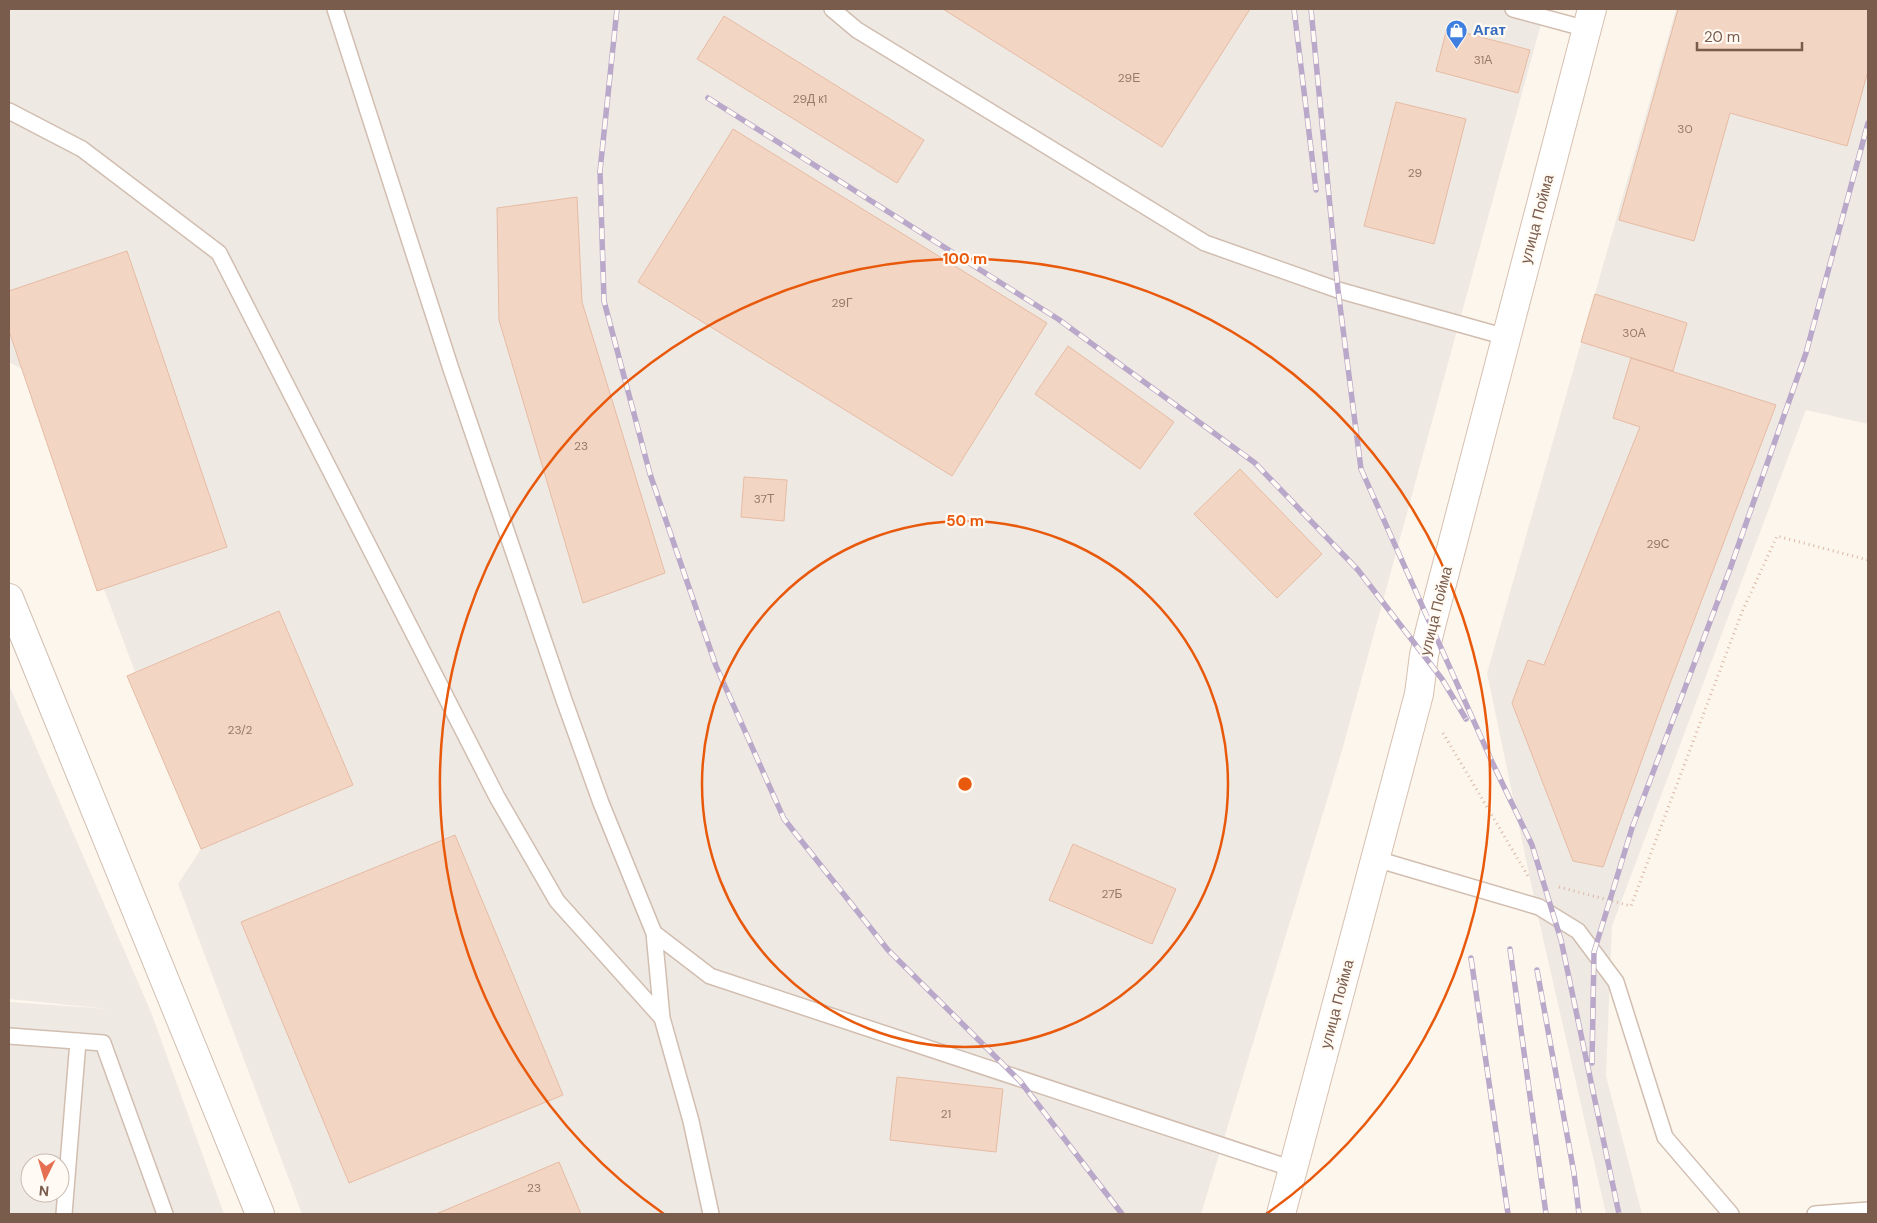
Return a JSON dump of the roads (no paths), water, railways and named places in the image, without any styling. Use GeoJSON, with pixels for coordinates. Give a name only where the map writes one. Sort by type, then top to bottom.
{"type":"FeatureCollection","features":[{"type":"Feature","properties":{"kind":"main road","name":"улица Пойма"},"geometry":{"type":"LineString","coordinates":[[1281,1214],[1419,694],[1424,655],[1431,626],[1589,19]]}},
{"type":"Feature","properties":{"kind":"main road"},"geometry":{"type":"LineString","coordinates":[[9,598],[260,1214]]}},
{"type":"Feature","properties":{"kind":"lane"},"geometry":{"type":"LineString","coordinates":[[335,9],[451,369],[564,700],[601,803],[654,933],[662,1018],[692,1121],[712,1214]]}},
{"type":"Feature","properties":{"kind":"lane"},"geometry":{"type":"LineString","coordinates":[[832,9],[857,30],[1205,243],[1338,290],[1506,337]]}},
{"type":"Feature","properties":{"kind":"lane"},"geometry":{"type":"LineString","coordinates":[[1513,9],[1589,19]]}},
{"type":"Feature","properties":{"kind":"lane"},"geometry":{"type":"LineString","coordinates":[[9,110],[82,149],[219,253],[497,797],[557,901],[662,1018]]}},
{"type":"Feature","properties":{"kind":"lane"},"geometry":{"type":"LineString","coordinates":[[1376,859],[1539,907],[1578,931],[1616,982],[1665,1137],[1731,1214]]}},
{"type":"Feature","properties":{"kind":"lane"},"geometry":{"type":"LineString","coordinates":[[654,933],[710,976],[1293,1169]]}},
{"type":"Feature","properties":{"kind":"lane"},"geometry":{"type":"LineString","coordinates":[[9,1036],[103,1043],[165,1214]]}},
{"type":"Feature","properties":{"kind":"lane"},"geometry":{"type":"LineString","coordinates":[[64,1214],[78,1041]]}},
{"type":"Feature","properties":{"kind":"lane"},"geometry":{"type":"LineString","coordinates":[[1815,1214],[1868,1210]]}},
{"type":"Feature","properties":{"kind":"railway"},"geometry":{"type":"LineString","coordinates":[[617,9],[600,171],[604,301],[650,474],[716,666],[784,819],[888,950],[1020,1081],[1122,1214]]}},
{"type":"Feature","properties":{"kind":"railway"},"geometry":{"type":"LineString","coordinates":[[1294,9],[1316,190]]}},
{"type":"Feature","properties":{"kind":"railway"},"geometry":{"type":"LineString","coordinates":[[1311,9],[1338,290],[1361,469],[1493,764],[1532,845],[1561,940],[1619,1214]]}},
{"type":"Feature","properties":{"kind":"railway"},"geometry":{"type":"LineString","coordinates":[[708,98],[1058,319],[1255,463],[1358,570],[1442,679],[1466,719]]}},
{"type":"Feature","properties":{"kind":"railway"},"geometry":{"type":"LineString","coordinates":[[1592,1063],[1594,952],[1632,828],[1730,569],[1806,353],[1868,123]]}},
{"type":"Feature","properties":{"kind":"railway"},"geometry":{"type":"LineString","coordinates":[[1510,949],[1546,1214]]}},
{"type":"Feature","properties":{"kind":"railway"},"geometry":{"type":"LineString","coordinates":[[1471,958],[1508,1214]]}},
{"type":"Feature","properties":{"kind":"railway"},"geometry":{"type":"LineString","coordinates":[[1537,970],[1574,1173],[1579,1214]]}},
{"type":"Feature","properties":{"kind":"place","name":"Агат"},"geometry":{"type":"Point","coordinates":[1457,49]}}]}
